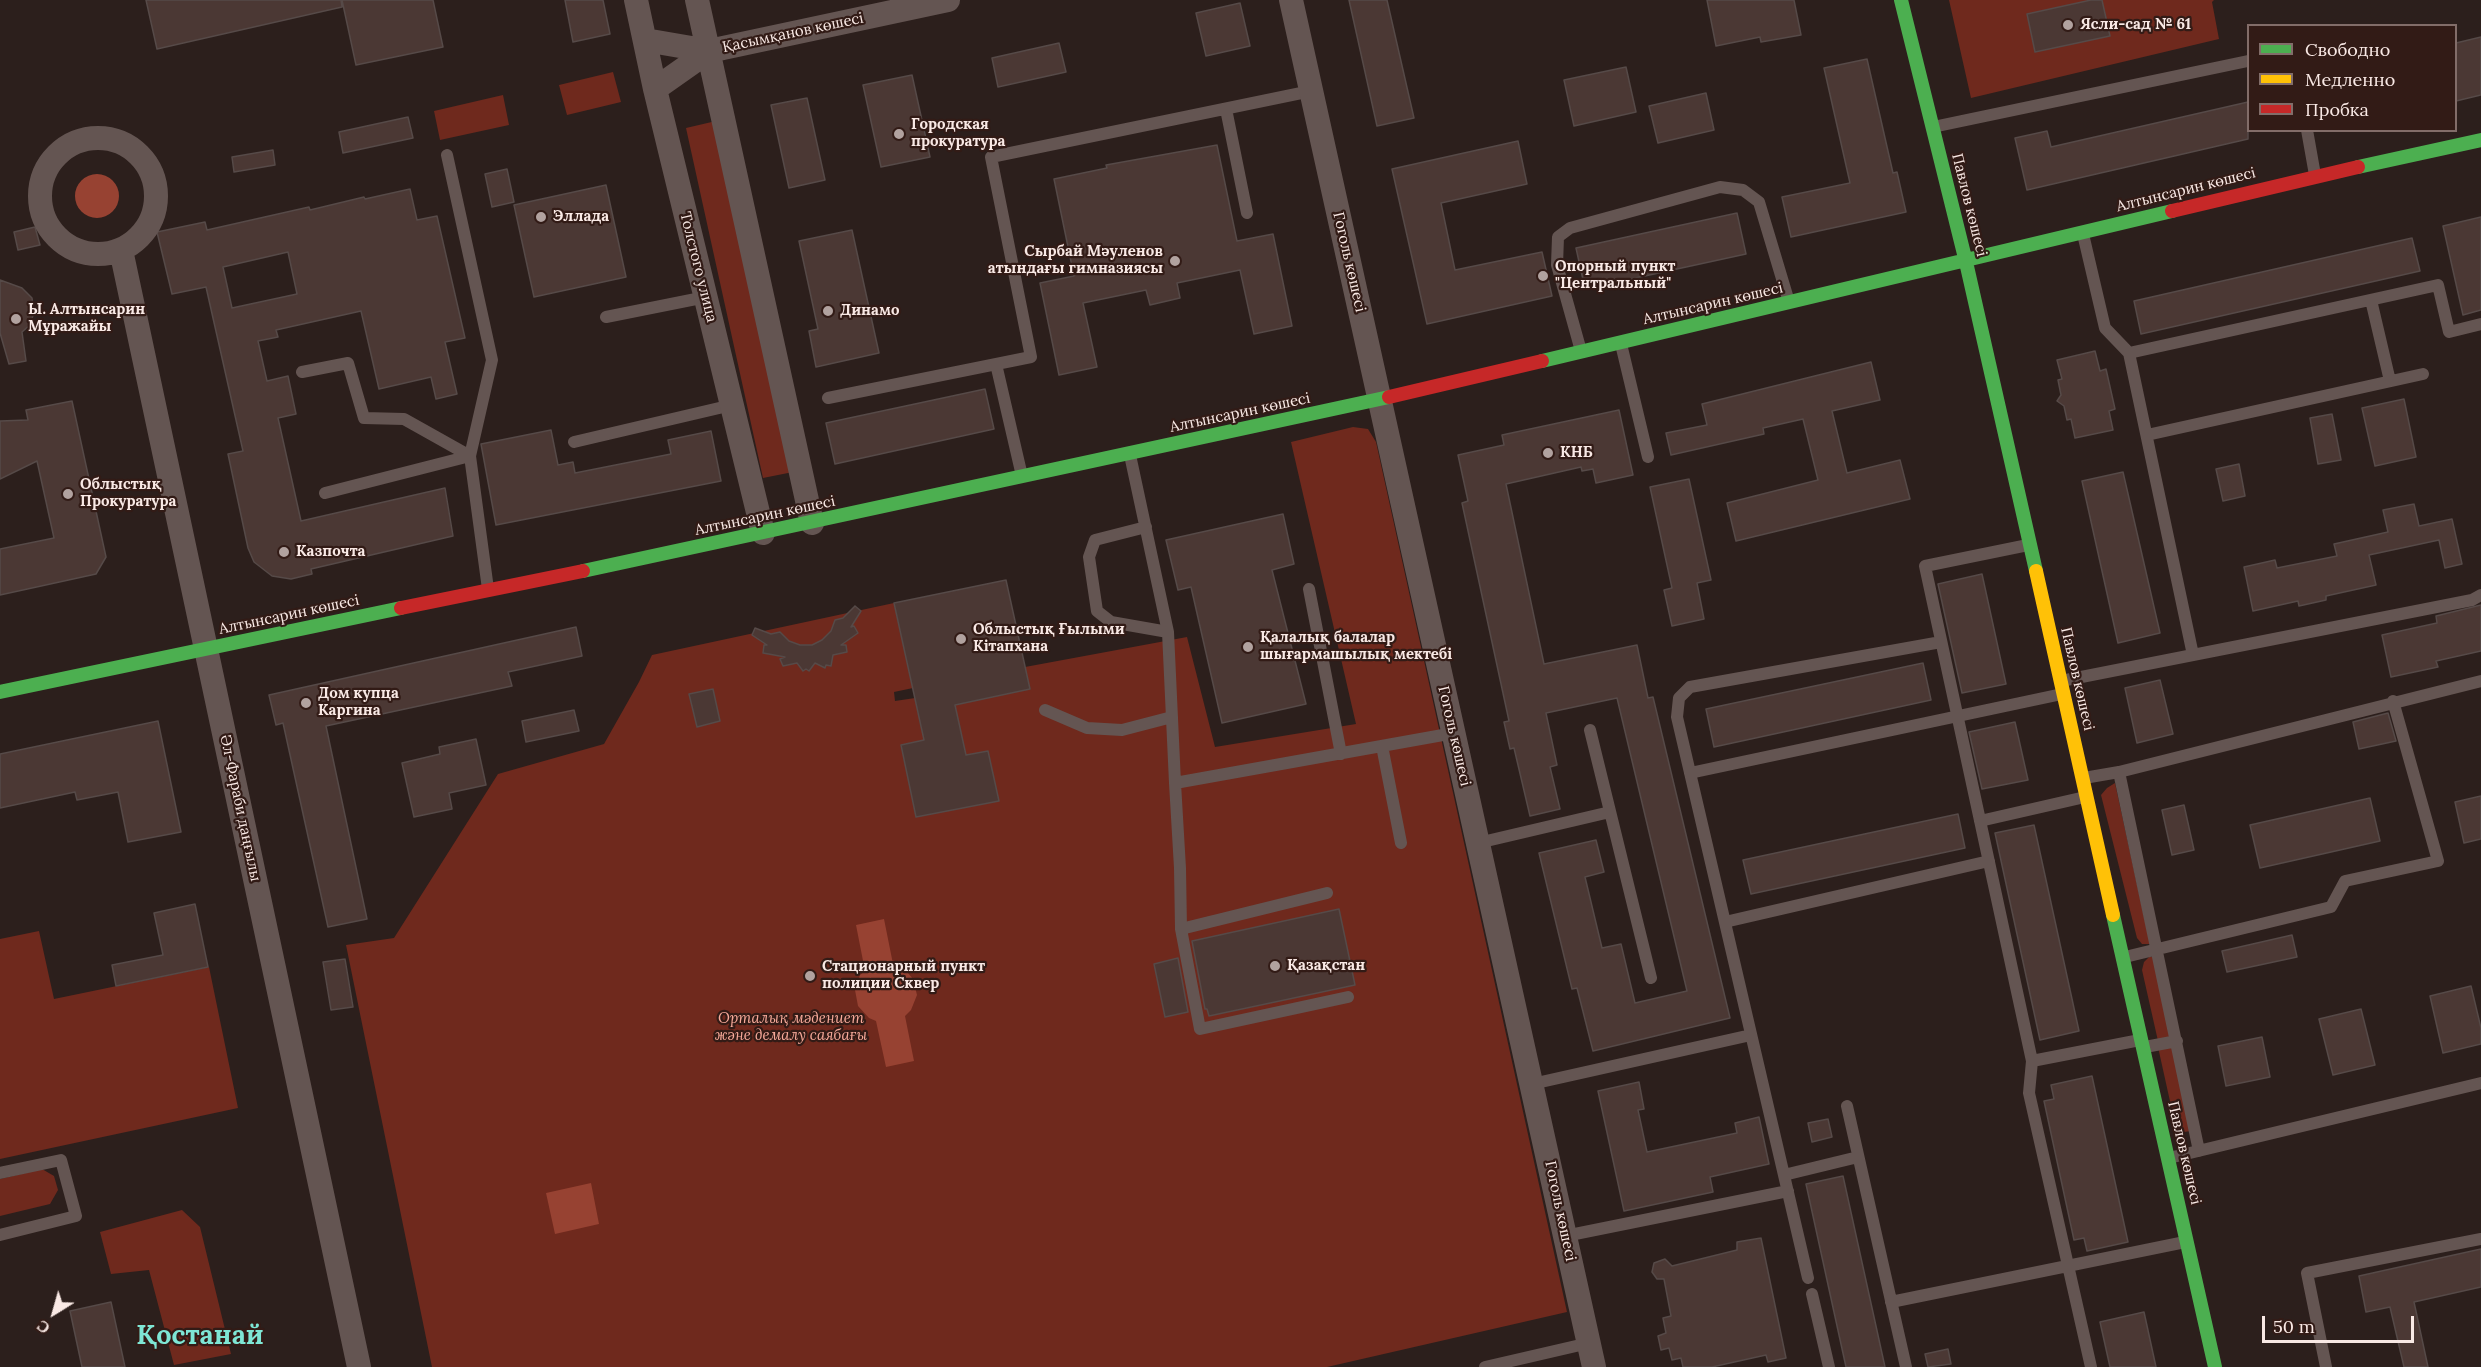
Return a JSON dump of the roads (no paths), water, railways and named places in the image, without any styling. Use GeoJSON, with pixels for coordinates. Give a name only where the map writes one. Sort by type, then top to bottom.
{"type":"FeatureCollection","features":[{"type":"Feature","properties":{"kind":"street","name":"Толстого улица"},"geometry":{"type":"LineString","coordinates":[[636,0],[655,89],[763,533]]}},
{"type":"Feature","properties":{"kind":"street"},"geometry":{"type":"LineString","coordinates":[[697,0],[812,523]]}},
{"type":"Feature","properties":{"kind":"street","name":"Қасымқанов көшесі"},"geometry":{"type":"LineString","coordinates":[[645,40],[708,51],[948,0]]}},
{"type":"Feature","properties":{"kind":"street","name":"Гоголь көшесі"},"geometry":{"type":"LineString","coordinates":[[1291,0],[1594,1367]]}},
{"type":"Feature","properties":{"kind":"street","name":"Павлов көшесі"},"geometry":{"type":"LineString","coordinates":[[1901,0],[1966,262],[2215,1367]]}},
{"type":"Feature","properties":{"kind":"street","name":"Қасымқанов көшесі"},"geometry":{"type":"LineString","coordinates":[[655,89],[708,51]]}},
{"type":"Feature","properties":{"kind":"street"},"geometry":{"type":"LineString","coordinates":[[103,138],[119,142],[141,157],[153,176],[156,207],[149,225],[137,240],[121,250],[100,255],[79,251],[60,241],[47,224],[40,204],[45,172],[55,157],[69,146],[85,139],[103,138]]}},
{"type":"Feature","properties":{"kind":"street","name":"Алтынсарин көшесі"},"geometry":{"type":"LineString","coordinates":[[0,692],[812,523],[1380,399],[1966,262],[2315,176],[2481,140]]}},
{"type":"Feature","properties":{"kind":"street","name":"Әл-Фараби даңғылы"},"geometry":{"type":"LineString","coordinates":[[121,250],[359,1367]]}},
{"type":"Feature","properties":{"kind":"lane"},"geometry":{"type":"LineString","coordinates":[[1933,127],[2247,61]]}},
{"type":"Feature","properties":{"kind":"lane"},"geometry":{"type":"LineString","coordinates":[[828,398],[1030,357],[991,158],[1311,91]]}},
{"type":"Feature","properties":{"kind":"lane"},"geometry":{"type":"LineString","coordinates":[[1226,109],[1247,213]]}},
{"type":"Feature","properties":{"kind":"lane"},"geometry":{"type":"LineString","coordinates":[[2307,132],[2315,176]]}},
{"type":"Feature","properties":{"kind":"lane"},"geometry":{"type":"LineString","coordinates":[[447,155],[492,360],[470,456],[489,590]]}},
{"type":"Feature","properties":{"kind":"lane"},"geometry":{"type":"LineString","coordinates":[[1581,352],[1557,265],[1558,237],[1570,228],[1720,187],[1743,190],[1759,202],[1789,303]]}},
{"type":"Feature","properties":{"kind":"lane"},"geometry":{"type":"LineString","coordinates":[[2082,232],[2105,328],[2129,353],[2193,655]]}},
{"type":"Feature","properties":{"kind":"lane"},"geometry":{"type":"LineString","coordinates":[[2129,353],[2438,285],[2449,332],[2481,324]]}},
{"type":"Feature","properties":{"kind":"lane"},"geometry":{"type":"LineString","coordinates":[[606,317],[706,297]]}},
{"type":"Feature","properties":{"kind":"lane"},"geometry":{"type":"LineString","coordinates":[[2371,300],[2390,381]]}},
{"type":"Feature","properties":{"kind":"lane"},"geometry":{"type":"LineString","coordinates":[[1621,343],[1648,458]]}},
{"type":"Feature","properties":{"kind":"lane"},"geometry":{"type":"LineString","coordinates":[[302,372],[348,363],[364,418],[404,419],[470,456]]}},
{"type":"Feature","properties":{"kind":"lane"},"geometry":{"type":"LineString","coordinates":[[996,364],[1022,477]]}},
{"type":"Feature","properties":{"kind":"lane"},"geometry":{"type":"LineString","coordinates":[[2147,435],[2423,374]]}},
{"type":"Feature","properties":{"kind":"lane"},"geometry":{"type":"LineString","coordinates":[[574,442],[732,405]]}},
{"type":"Feature","properties":{"kind":"lane"},"geometry":{"type":"LineString","coordinates":[[1130,454],[1168,632],[1181,928],[1200,1029],[1348,997]]}},
{"type":"Feature","properties":{"kind":"lane"},"geometry":{"type":"LineString","coordinates":[[325,493],[470,456]]}},
{"type":"Feature","properties":{"kind":"lane"},"geometry":{"type":"LineString","coordinates":[[1146,527],[1095,540],[1089,556],[1097,611],[1111,622],[1168,632]]}},
{"type":"Feature","properties":{"kind":"lane"},"geometry":{"type":"LineString","coordinates":[[2029,544],[1924,567],[2032,1061],[2029,1092],[2091,1367]]}},
{"type":"Feature","properties":{"kind":"lane"},"geometry":{"type":"LineString","coordinates":[[1309,589],[1341,754]]}},
{"type":"Feature","properties":{"kind":"lane"},"geometry":{"type":"LineString","coordinates":[[1690,773],[1957,716],[2062,687],[2193,655],[2472,600],[2481,595]]}},
{"type":"Feature","properties":{"kind":"lane"},"geometry":{"type":"LineString","coordinates":[[1808,1278],[1677,717],[1679,698],[1690,687],[1941,642]]}},
{"type":"Feature","properties":{"kind":"lane"},"geometry":{"type":"LineString","coordinates":[[2083,778],[2119,772],[2481,681]]}},
{"type":"Feature","properties":{"kind":"lane"},"geometry":{"type":"LineString","coordinates":[[2122,957],[2331,907],[2345,880],[2438,861],[2393,702]]}},
{"type":"Feature","properties":{"kind":"lane"},"geometry":{"type":"LineString","coordinates":[[1045,710],[1087,728],[1122,730],[1172,717]]}},
{"type":"Feature","properties":{"kind":"lane"},"geometry":{"type":"LineString","coordinates":[[1590,730],[1651,978]]}},
{"type":"Feature","properties":{"kind":"lane"},"geometry":{"type":"LineString","coordinates":[[1175,783],[1454,733]]}},
{"type":"Feature","properties":{"kind":"lane"},"geometry":{"type":"LineString","coordinates":[[1382,746],[1401,843]]}},
{"type":"Feature","properties":{"kind":"lane"},"geometry":{"type":"LineString","coordinates":[[2119,772],[2199,1150]]}},
{"type":"Feature","properties":{"kind":"lane"},"geometry":{"type":"LineString","coordinates":[[1980,820],[2086,796]]}},
{"type":"Feature","properties":{"kind":"lane"},"geometry":{"type":"LineString","coordinates":[[1478,843],[1611,812]]}},
{"type":"Feature","properties":{"kind":"lane"},"geometry":{"type":"LineString","coordinates":[[1725,922],[1989,861]]}},
{"type":"Feature","properties":{"kind":"lane"},"geometry":{"type":"LineString","coordinates":[[1181,928],[1327,893]]}},
{"type":"Feature","properties":{"kind":"lane"},"geometry":{"type":"LineString","coordinates":[[1532,1084],[1751,1035]]}},
{"type":"Feature","properties":{"kind":"lane"},"geometry":{"type":"LineString","coordinates":[[2032,1061],[2142,1044],[2177,1041]]}},
{"type":"Feature","properties":{"kind":"lane"},"geometry":{"type":"LineString","coordinates":[[2168,1158],[2481,1083]]}},
{"type":"Feature","properties":{"kind":"lane"},"geometry":{"type":"LineString","coordinates":[[1847,1106],[1906,1367]]}},
{"type":"Feature","properties":{"kind":"lane"},"geometry":{"type":"LineString","coordinates":[[1784,1174],[1858,1157]]}},
{"type":"Feature","properties":{"kind":"lane"},"geometry":{"type":"LineString","coordinates":[[0,1173],[61,1160],[76,1216],[0,1235]]}},
{"type":"Feature","properties":{"kind":"lane"},"geometry":{"type":"LineString","coordinates":[[1565,1236],[1788,1191]]}},
{"type":"Feature","properties":{"kind":"lane"},"geometry":{"type":"LineString","coordinates":[[2323,1366],[2307,1273],[2481,1239]]}},
{"type":"Feature","properties":{"kind":"lane"},"geometry":{"type":"LineString","coordinates":[[1891,1302],[2187,1242]]}},
{"type":"Feature","properties":{"kind":"lane"},"geometry":{"type":"LineString","coordinates":[[1812,1294],[1829,1367]]}},
{"type":"Feature","properties":{"kind":"lane"},"geometry":{"type":"LineString","coordinates":[[1485,1367],[1589,1343]]}},
{"type":"Feature","properties":{"kind":"place","name":"Ясли-сад № 61"},"geometry":{"type":"Point","coordinates":[2068,25]}},
{"type":"Feature","properties":{"kind":"place","name":"Городская прокуратура"},"geometry":{"type":"Point","coordinates":[899,134]}},
{"type":"Feature","properties":{"kind":"place","name":"Эллада"},"geometry":{"type":"Point","coordinates":[541,217]}},
{"type":"Feature","properties":{"kind":"place","name":"Сырбай Мәуленов атындағы гимназиясы"},"geometry":{"type":"Point","coordinates":[1175,261]}},
{"type":"Feature","properties":{"kind":"place","name":"Опорный пункт \"Центральный\""},"geometry":{"type":"Point","coordinates":[1543,276]}},
{"type":"Feature","properties":{"kind":"place","name":"Динамо"},"geometry":{"type":"Point","coordinates":[828,311]}},
{"type":"Feature","properties":{"kind":"place","name":"Ы. Алтынсарин Мұражайы"},"geometry":{"type":"Point","coordinates":[16,319]}},
{"type":"Feature","properties":{"kind":"place","name":"КНБ"},"geometry":{"type":"Point","coordinates":[1548,453]}},
{"type":"Feature","properties":{"kind":"place","name":"Облыстық Прокуратура"},"geometry":{"type":"Point","coordinates":[68,494]}},
{"type":"Feature","properties":{"kind":"place","name":"Казпочта"},"geometry":{"type":"Point","coordinates":[284,552]}},
{"type":"Feature","properties":{"kind":"place","name":"Облыстық Ғылыми Кітапхана"},"geometry":{"type":"Point","coordinates":[961,639]}},
{"type":"Feature","properties":{"kind":"place","name":"Қалалық балалар шығармашылық мектебі"},"geometry":{"type":"Point","coordinates":[1248,647]}},
{"type":"Feature","properties":{"kind":"place","name":"Дом купца Каргина"},"geometry":{"type":"Point","coordinates":[306,703]}},
{"type":"Feature","properties":{"kind":"place","name":"Қазақстан"},"geometry":{"type":"Point","coordinates":[1275,966]}},
{"type":"Feature","properties":{"kind":"place","name":"Стационарный пункт полиции Сквер"},"geometry":{"type":"Point","coordinates":[810,976]}},
{"type":"Feature","properties":{"kind":"district","name":"Қостанай"},"geometry":{"type":"Point","coordinates":[200,1336]}},
{"type":"Feature","properties":{"kind":"park label","name":"Орталық мәдениет және демалу саябағы"},"geometry":{"type":"Point","coordinates":[791,1028]}}]}
